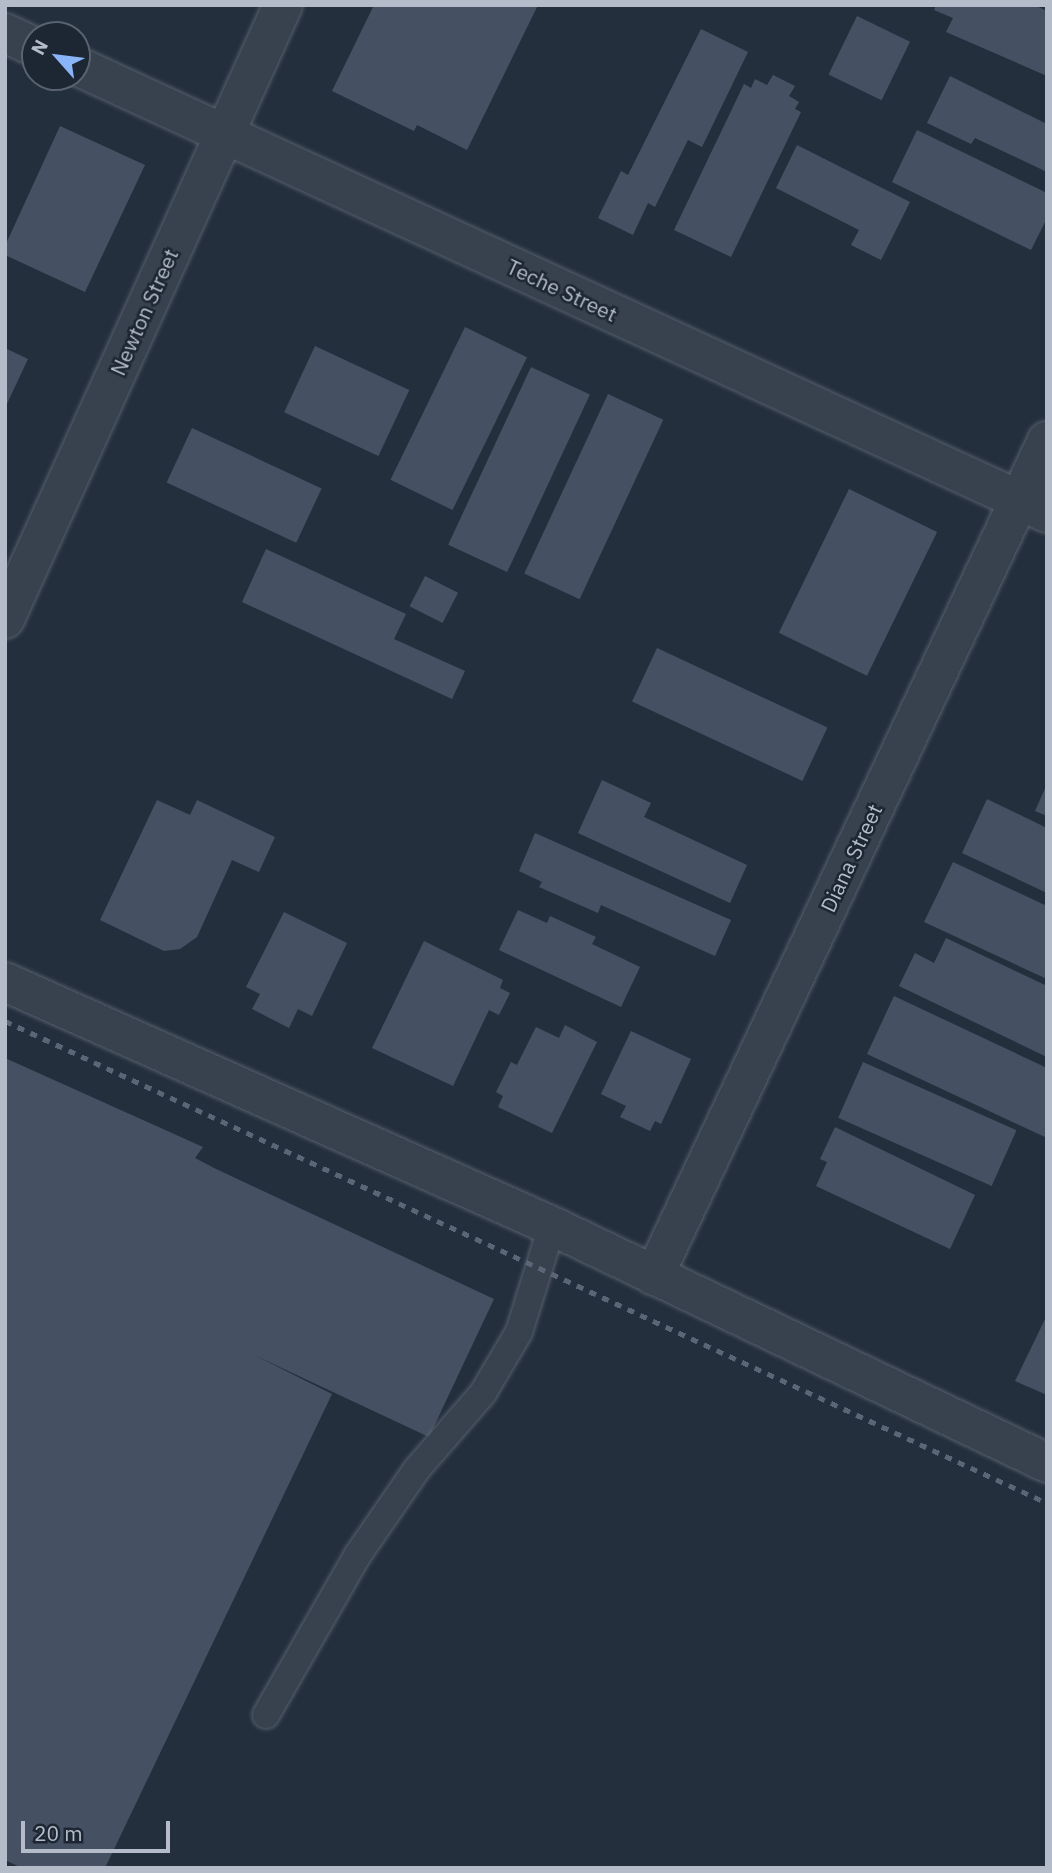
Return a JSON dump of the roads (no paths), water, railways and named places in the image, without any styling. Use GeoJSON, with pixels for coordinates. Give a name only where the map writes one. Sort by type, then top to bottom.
{"type":"FeatureCollection","features":[{"type":"Feature","properties":{"kind":"street","name":"Newton Street"},"geometry":{"type":"LineString","coordinates":[[5,619],[284,5]]}},
{"type":"Feature","properties":{"kind":"street"},"geometry":{"type":"LineString","coordinates":[[5,33],[21,40]]}},
{"type":"Feature","properties":{"kind":"street","name":"Teche Street"},"geometry":{"type":"LineString","coordinates":[[91,72],[1033,507]]}},
{"type":"Feature","properties":{"kind":"street","name":"Diana Street"},"geometry":{"type":"LineString","coordinates":[[654,1276],[1033,507],[1047,441]]}},
{"type":"Feature","properties":{"kind":"street"},"geometry":{"type":"LineString","coordinates":[[5,982],[552,1226],[1047,1462]]}},
{"type":"Feature","properties":{"kind":"lane"},"geometry":{"type":"LineString","coordinates":[[266,1715],[356,1556],[417,1469],[483,1393],[519,1332],[552,1226]]}},
{"type":"Feature","properties":{"kind":"railway"},"geometry":{"type":"LineString","coordinates":[[5,1021],[1047,1503]]}}]}
